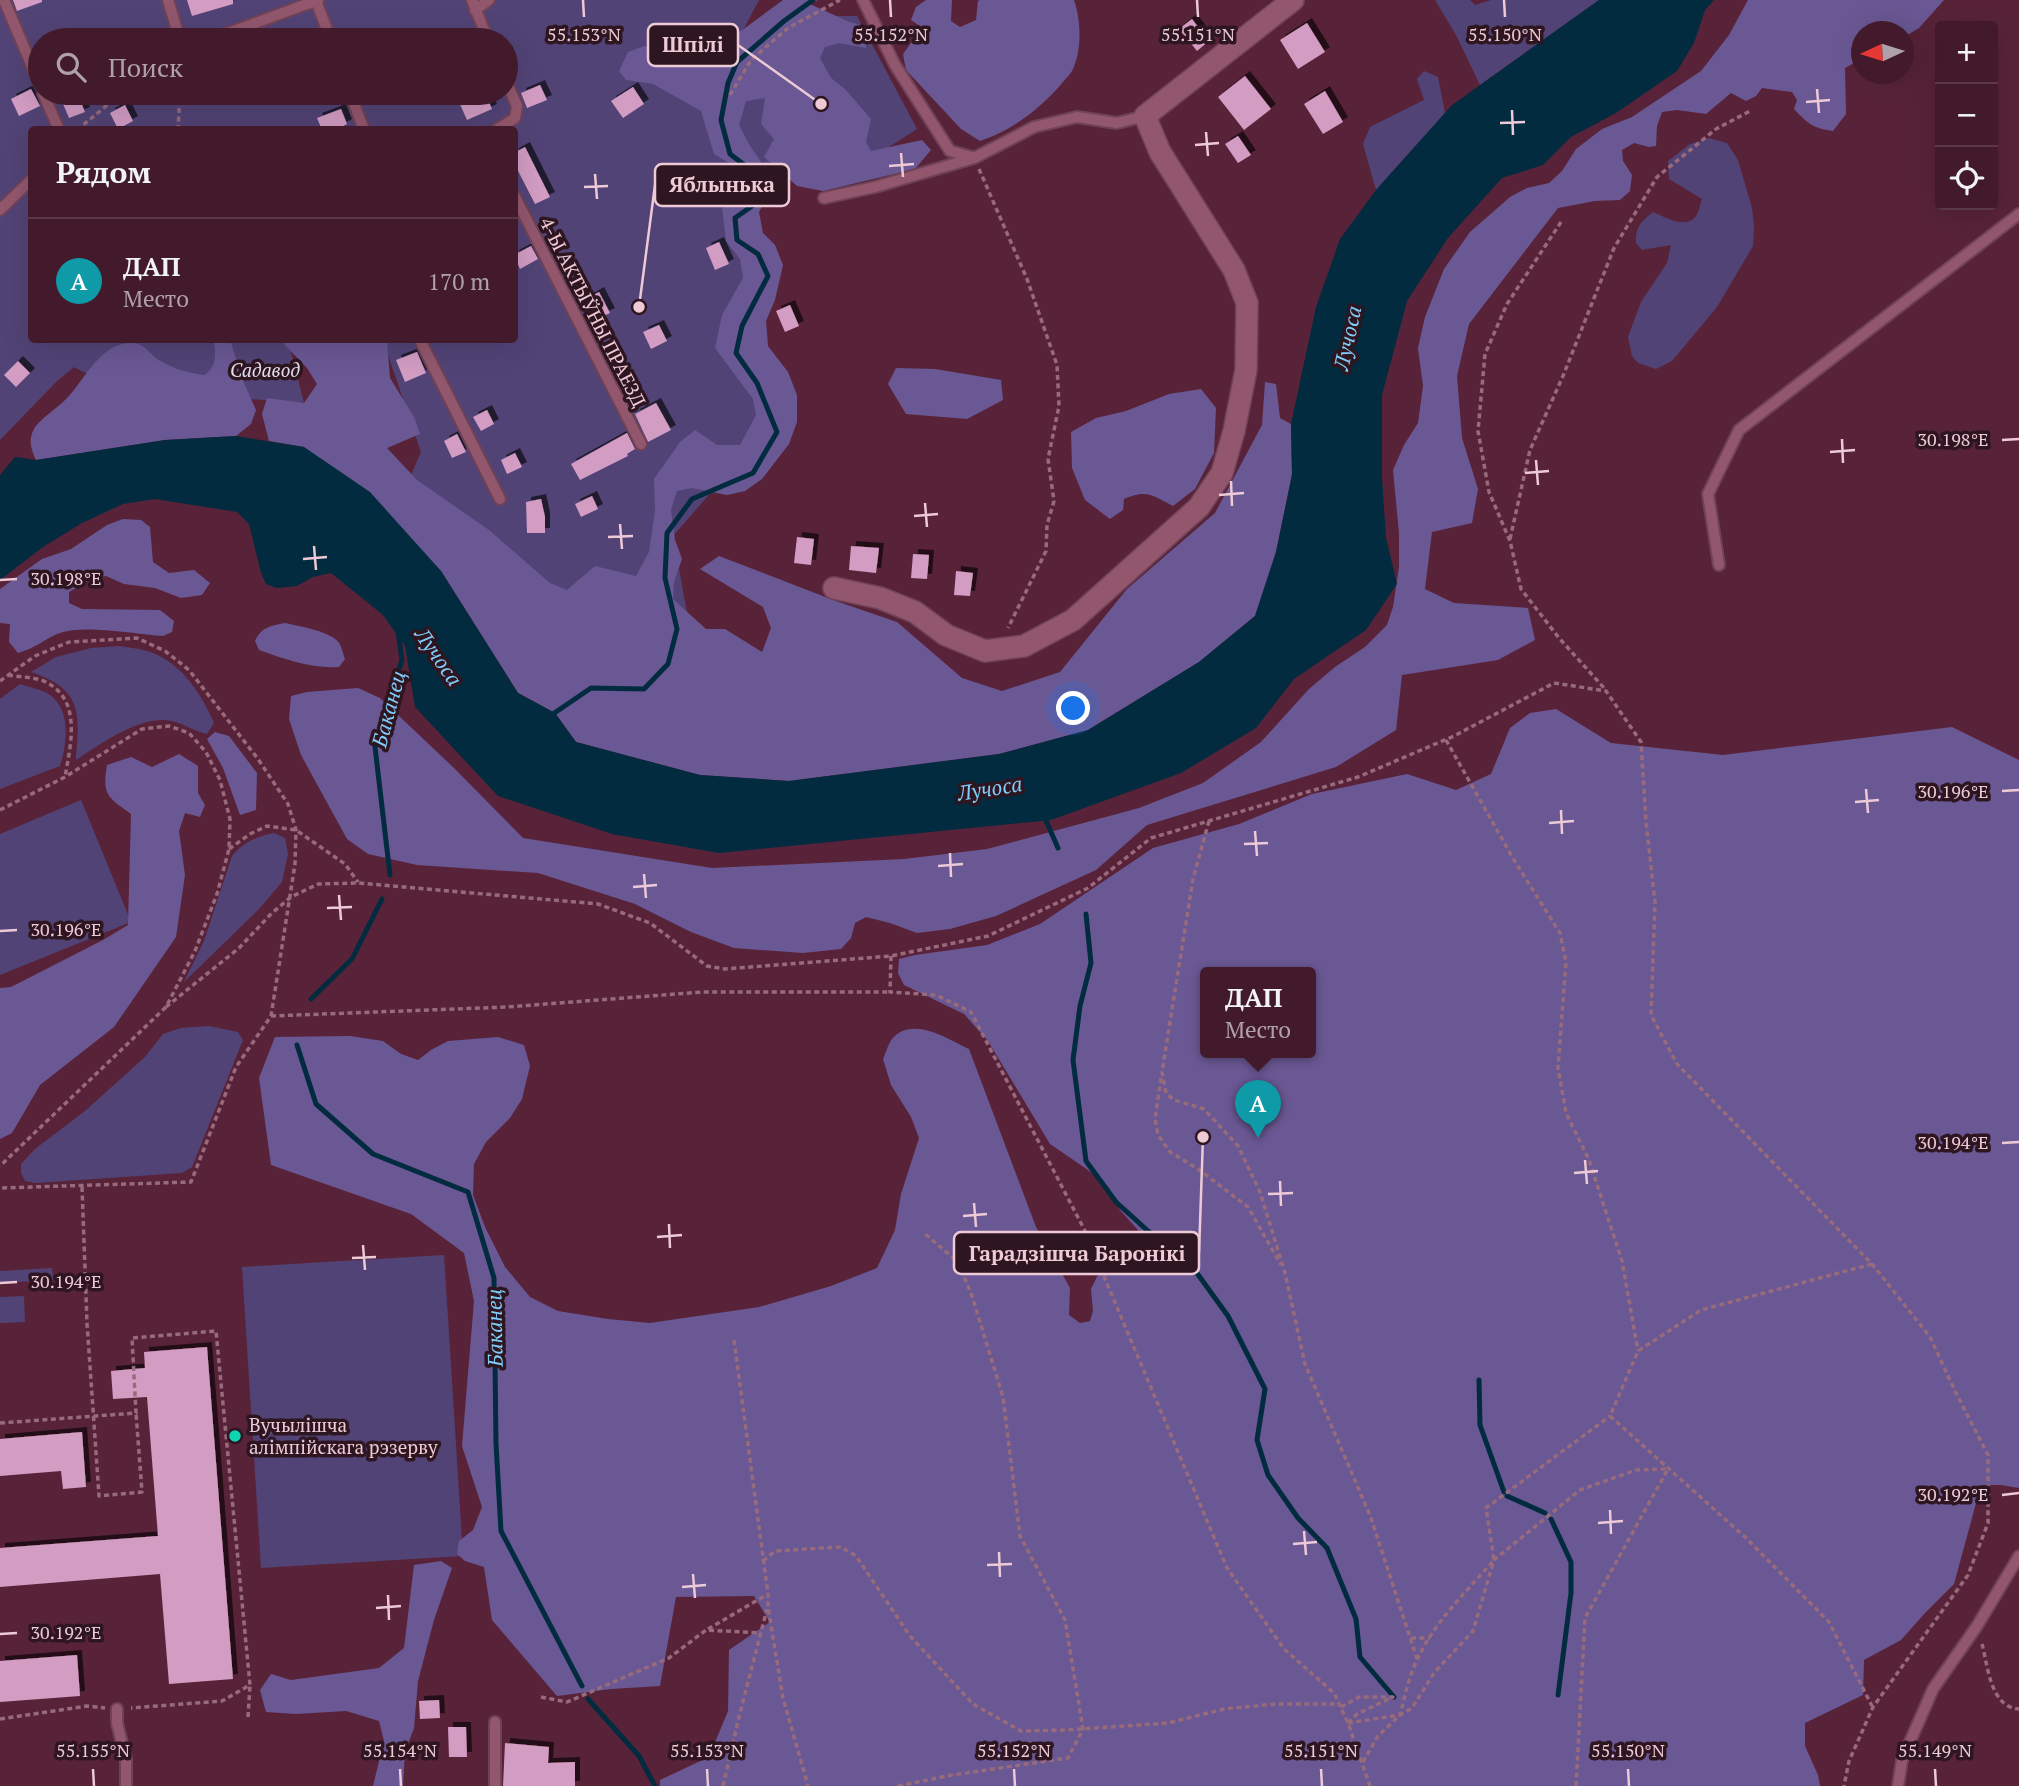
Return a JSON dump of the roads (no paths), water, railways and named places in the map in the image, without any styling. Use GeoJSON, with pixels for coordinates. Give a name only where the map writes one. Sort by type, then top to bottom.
{"type":"FeatureCollection","features":[{"type":"Feature","properties":{"kind":"street"},"geometry":{"type":"LineString","coordinates":[[834,588],[880,598],[915,612],[946,635],[993,650],[1024,646],[1073,620],[1199,507],[1222,473],[1234,431],[1246,370],[1247,303],[1234,270],[1160,152],[1145,116],[1293,0]]}},
{"type":"Feature","properties":{"kind":"lane"},"geometry":{"type":"LineString","coordinates":[[4,0],[28,57]]}},
{"type":"Feature","properties":{"kind":"lane"},"geometry":{"type":"LineString","coordinates":[[167,0],[176,28]]}},
{"type":"Feature","properties":{"kind":"lane"},"geometry":{"type":"LineString","coordinates":[[483,28],[474,5],[489,0]]}},
{"type":"Feature","properties":{"kind":"lane"},"geometry":{"type":"LineString","coordinates":[[863,0],[895,65],[950,151],[974,158]]}},
{"type":"Feature","properties":{"kind":"lane"},"geometry":{"type":"LineString","coordinates":[[242,28],[317,1],[327,28]]}},
{"type":"Feature","properties":{"kind":"lane"},"geometry":{"type":"LineString","coordinates":[[48,105],[57,126]]}},
{"type":"Feature","properties":{"kind":"lane"},"geometry":{"type":"LineString","coordinates":[[355,105],[362,126]]}},
{"type":"Feature","properties":{"kind":"lane"},"geometry":{"type":"LineString","coordinates":[[502,126],[515,118],[517,105]]}},
{"type":"Feature","properties":{"kind":"lane"},"geometry":{"type":"LineString","coordinates":[[824,198],[875,187],[974,158],[1034,127],[1077,117],[1117,123],[1145,116]]}},
{"type":"Feature","properties":{"kind":"lane"},"geometry":{"type":"LineString","coordinates":[[0,210],[28,183]]}},
{"type":"Feature","properties":{"kind":"lane","name":"4-Ы АКТЫЎНЫ ПРАЕЗД"},"geometry":{"type":"LineString","coordinates":[[518,203],[641,444]]}},
{"type":"Feature","properties":{"kind":"lane"},"geometry":{"type":"LineString","coordinates":[[1719,565],[1708,494],[1739,430],[2019,214]]}},
{"type":"Feature","properties":{"kind":"lane"},"geometry":{"type":"LineString","coordinates":[[422,343],[500,499]]}},
{"type":"Feature","properties":{"kind":"lane"},"geometry":{"type":"LineString","coordinates":[[1898,1786],[1902,1760],[1933,1689],[1977,1626],[2019,1556]]}},
{"type":"Feature","properties":{"kind":"lane"},"geometry":{"type":"LineString","coordinates":[[117,1709],[117,1724],[126,1759],[126,1786]]}},
{"type":"Feature","properties":{"kind":"lane"},"geometry":{"type":"LineString","coordinates":[[495,1722],[495,1786]]}},
{"type":"Feature","properties":{"kind":"water","name":"Лучоса"},"geometry":{"type":"Polygon","coordinates":[[[1599,0],[1714,0],[1705,10],[1694,43],[1677,71],[1616,113],[1571,137],[1543,165],[1502,178],[1448,238],[1407,301],[1382,395],[1382,478],[1386,538],[1397,584],[1366,630],[1294,679],[1256,728],[1181,773],[1051,820],[719,853],[612,834],[498,796],[415,707],[405,646],[383,615],[331,573],[313,577],[297,586],[277,588],[266,584],[249,524],[237,512],[155,499],[123,504],[82,523],[43,547],[0,580],[0,475],[15,457],[36,460],[165,440],[236,436],[304,447],[370,492],[441,571],[518,693],[555,713],[576,742],[700,775],[789,781],[999,754],[1088,730],[1199,662],[1255,616],[1276,552],[1292,475],[1291,424],[1316,307],[1340,239],[1376,190],[1452,105],[1599,0]]]}},
{"type":"Feature","properties":{"kind":"waterway"},"geometry":{"type":"LineString","coordinates":[[550,716],[591,688],[644,689],[668,664],[677,629],[665,578],[667,533],[692,499],[753,473],[777,432],[757,383],[736,353],[742,326],[768,276],[758,254],[737,240],[735,218],[752,206],[759,181],[751,170],[730,154],[721,120],[728,83],[737,62],[813,0]]}},
{"type":"Feature","properties":{"kind":"waterway","name":"Баканец"},"geometry":{"type":"LineString","coordinates":[[390,875],[375,747],[402,660],[398,632]]}},
{"type":"Feature","properties":{"kind":"waterway"},"geometry":{"type":"LineString","coordinates":[[1044,816],[1058,848]]}},
{"type":"Feature","properties":{"kind":"waterway","name":"Баканец"},"geometry":{"type":"LineString","coordinates":[[311,999],[352,959],[382,899]]}},
{"type":"Feature","properties":{"kind":"waterway"},"geometry":{"type":"LineString","coordinates":[[1086,914],[1091,963],[1080,1006],[1073,1060],[1086,1161],[1116,1202],[1148,1231],[1186,1258],[1228,1316],[1265,1389],[1257,1440],[1268,1475],[1298,1518],[1327,1548],[1356,1619],[1360,1657],[1394,1697]]}},
{"type":"Feature","properties":{"kind":"waterway","name":"Баканец"},"geometry":{"type":"LineString","coordinates":[[297,1045],[316,1104],[373,1154],[468,1192],[494,1278],[496,1444],[501,1531],[582,1686]]}},
{"type":"Feature","properties":{"kind":"waterway"},"geometry":{"type":"LineString","coordinates":[[1479,1380],[1480,1425],[1504,1492]]}},
{"type":"Feature","properties":{"kind":"waterway"},"geometry":{"type":"LineString","coordinates":[[1507,1496],[1545,1513]]}},
{"type":"Feature","properties":{"kind":"waterway"},"geometry":{"type":"LineString","coordinates":[[1551,1519],[1571,1562],[1571,1593],[1558,1695]]}},
{"type":"Feature","properties":{"kind":"waterway","name":"Баканец"},"geometry":{"type":"LineString","coordinates":[[588,1699],[639,1756],[655,1786]]}},
{"type":"Feature","properties":{"kind":"place","name":"Шпілі"},"geometry":{"type":"Point","coordinates":[821,104]}},
{"type":"Feature","properties":{"kind":"place","name":"Яблынька"},"geometry":{"type":"Point","coordinates":[639,307]}},
{"type":"Feature","properties":{"kind":"place","name":"Гарадзішча Баронікі"},"geometry":{"type":"Point","coordinates":[1203,1137]}},
{"type":"Feature","properties":{"kind":"place","name":"ДАП"},"geometry":{"type":"Point","coordinates":[1258,1138]}},
{"type":"Feature","properties":{"kind":"place","name":"Вучылішча алімпійскага рэзерву"},"geometry":{"type":"Point","coordinates":[235,1436]}},
{"type":"Feature","properties":{"kind":"park label","name":"Садавод"},"geometry":{"type":"Point","coordinates":[265,370]}}]}
